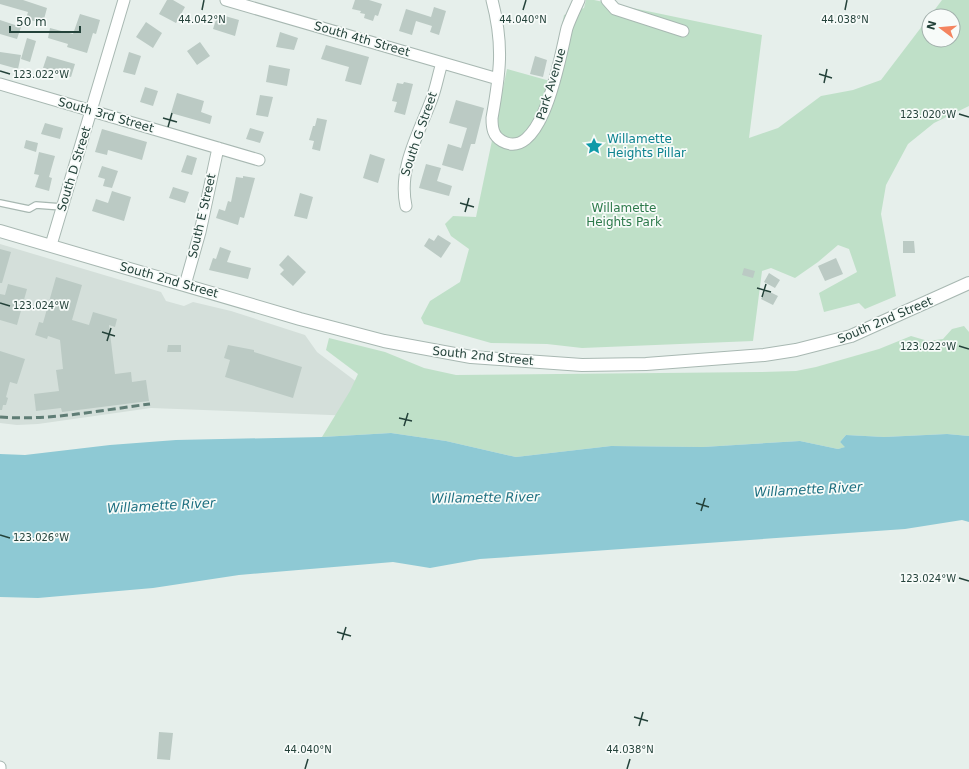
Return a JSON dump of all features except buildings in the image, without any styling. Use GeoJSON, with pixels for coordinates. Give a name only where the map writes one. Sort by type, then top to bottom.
{"type":"FeatureCollection","features":[{"type":"Feature","properties":{"kind":"street","name":"South D Street"},"geometry":{"type":"LineString","coordinates":[[51,245],[124,0]]}},
{"type":"Feature","properties":{"kind":"street","name":"South 4th Street"},"geometry":{"type":"LineString","coordinates":[[226,0],[498,79]]}},
{"type":"Feature","properties":{"kind":"street"},"geometry":{"type":"LineString","coordinates":[[492,0],[498,25],[501,52],[498,79]]}},
{"type":"Feature","properties":{"kind":"street"},"geometry":{"type":"LineString","coordinates":[[607,0],[615,9],[683,31]]}},
{"type":"Feature","properties":{"kind":"street","name":"Park Avenue"},"geometry":{"type":"LineString","coordinates":[[498,79],[492,118],[492,129],[496,138],[507,144],[518,144],[527,139],[538,126],[555,80],[575,2]]}},
{"type":"Feature","properties":{"kind":"street","name":"South G Street"},"geometry":{"type":"LineString","coordinates":[[406,206],[403,192],[405,172],[434,93],[442,63]]}},
{"type":"Feature","properties":{"kind":"street","name":"South 3rd Street"},"geometry":{"type":"LineString","coordinates":[[0,84],[259,160]]}},
{"type":"Feature","properties":{"kind":"street","name":"South E Street"},"geometry":{"type":"LineString","coordinates":[[185,285],[200,232],[218,148]]}},
{"type":"Feature","properties":{"kind":"street","name":"South 2nd Street"},"geometry":{"type":"LineString","coordinates":[[0,231],[300,319],[384,341],[432,351],[512,361],[582,365],[646,364],[764,355],[796,350],[851,336],[969,283]]}},
{"type":"Feature","properties":{"kind":"lane"},"geometry":{"type":"LineString","coordinates":[[0,203],[29,209],[36,205],[62,207]]}},
{"type":"Feature","properties":{"kind":"shaded area"},"geometry":{"type":"Polygon","coordinates":[[[0,244],[161,292],[166,301],[184,306],[193,302],[231,311],[305,335],[317,352],[366,389],[355,416],[151,408],[38,424],[17,425],[0,423],[0,244]]]}},
{"type":"Feature","properties":{"kind":"green space","name":"Willamette Heights Park"},"geometry":{"type":"Polygon","coordinates":[[[586,0],[594,0],[762,35],[749,138],[778,128],[821,96],[853,90],[881,80],[921,28],[921,48],[961,48],[961,8],[936,8],[942,0],[969,0],[969,106],[934,123],[908,144],[886,185],[881,214],[896,296],[865,309],[859,303],[824,312],[819,293],[857,272],[849,249],[838,245],[818,262],[795,278],[771,268],[762,271],[753,341],[582,348],[547,344],[491,343],[424,324],[421,318],[430,301],[460,282],[469,249],[451,236],[445,224],[453,216],[476,217],[507,69],[550,81],[564,15],[584,8],[586,0]]]}},
{"type":"Feature","properties":{"kind":"green space"},"geometry":{"type":"Polygon","coordinates":[[[964,326],[969,332],[969,436],[947,434],[884,437],[846,435],[840,442],[846,447],[838,449],[800,441],[703,447],[611,446],[516,457],[446,441],[391,433],[322,437],[350,391],[358,374],[326,350],[329,338],[385,352],[424,368],[456,375],[761,372],[796,371],[816,367],[879,349],[911,336],[928,341],[943,339],[952,329],[964,326]]]}},
{"type":"Feature","properties":{"kind":"water","name":"Willamette River"},"geometry":{"type":"Polygon","coordinates":[[[391,433],[446,441],[516,457],[611,446],[703,447],[800,441],[838,449],[845,447],[840,442],[846,435],[884,437],[947,434],[969,436],[969,522],[962,520],[905,529],[480,559],[430,568],[393,562],[239,575],[153,588],[38,598],[0,597],[0,454],[25,455],[110,445],[176,440],[322,437],[391,433]]]}},
{"type":"Feature","properties":{"kind":"railway"},"geometry":{"type":"LineString","coordinates":[[0,417],[38,418],[150,404]]}},
{"type":"Feature","properties":{"kind":"place","name":"Willamette Heights Pillar"},"geometry":{"type":"Point","coordinates":[594,146]}}]}
